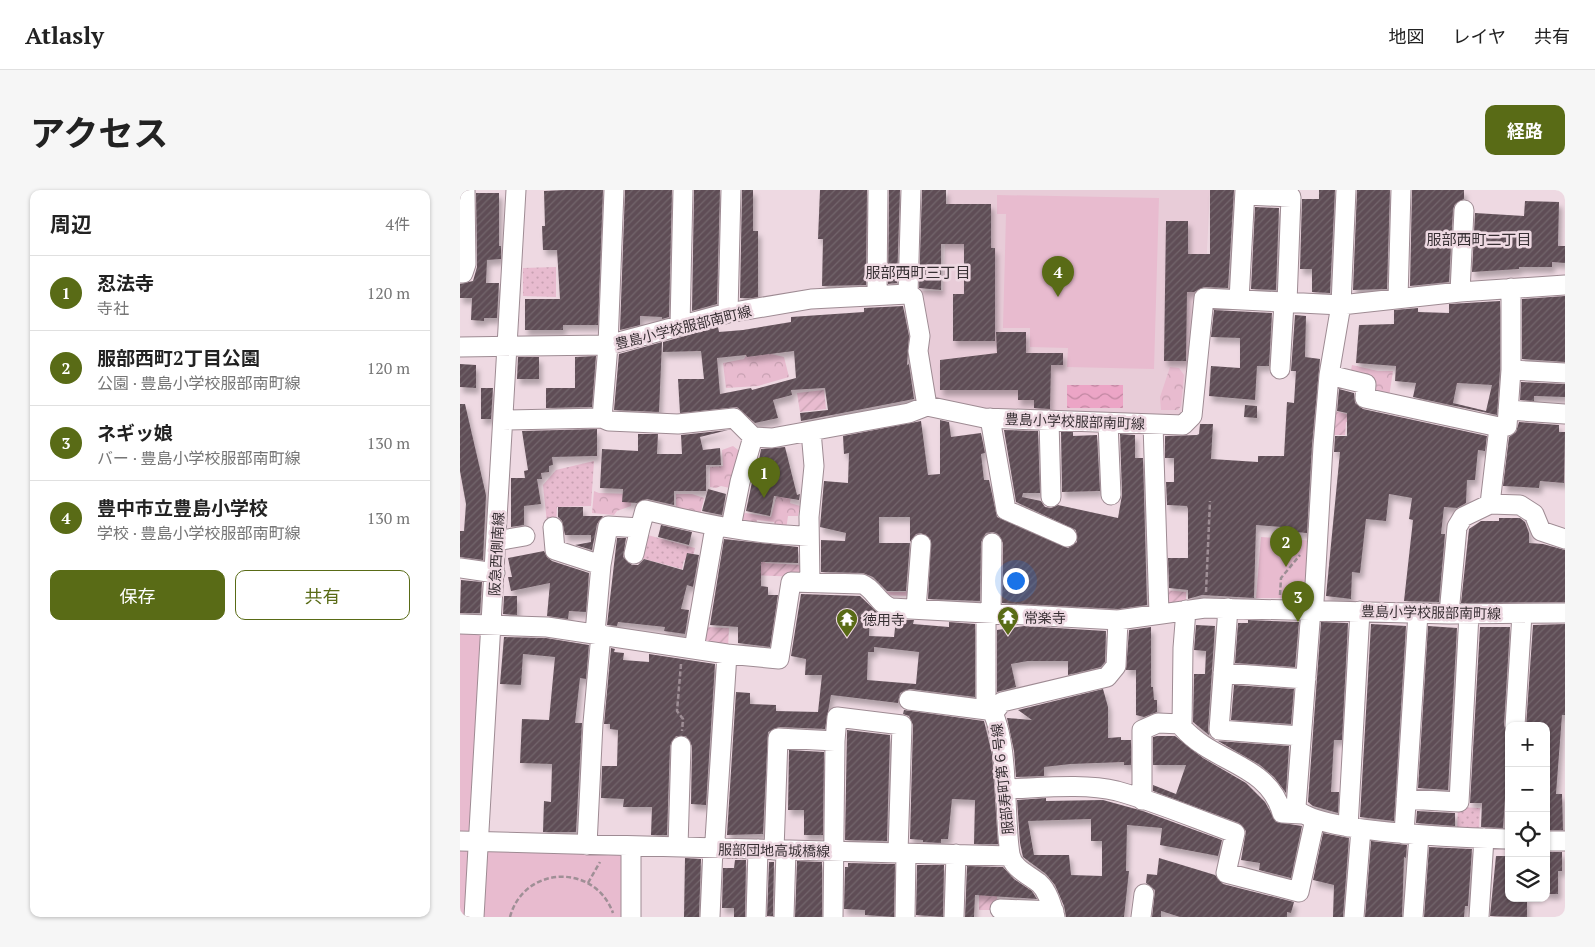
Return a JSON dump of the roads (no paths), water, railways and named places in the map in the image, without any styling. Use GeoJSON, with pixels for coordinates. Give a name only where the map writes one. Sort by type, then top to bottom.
{"type":"FeatureCollection","features":[{"type":"Feature","properties":{"kind":"street"},"geometry":{"type":"LineString","coordinates":[[460,273],[463,273],[466,264],[465,190]]}},
{"type":"Feature","properties":{"kind":"street","name":"阪急西側南線"},"geometry":{"type":"LineString","coordinates":[[474,917],[469,842],[492,625],[516,190]]}},
{"type":"Feature","properties":{"kind":"street"},"geometry":{"type":"LineString","coordinates":[[602,418],[608,345],[614,190]]}},
{"type":"Feature","properties":{"kind":"street"},"geometry":{"type":"LineString","coordinates":[[680,326],[682,190]]}},
{"type":"Feature","properties":{"kind":"street"},"geometry":{"type":"LineString","coordinates":[[728,314],[731,190]]}},
{"type":"Feature","properties":{"kind":"street"},"geometry":{"type":"LineString","coordinates":[[877,294],[878,190]]}},
{"type":"Feature","properties":{"kind":"street"},"geometry":{"type":"LineString","coordinates":[[503,420],[602,418],[617,422],[678,424],[734,418],[753,437],[772,438],[909,413],[927,406],[918,351],[920,336],[913,297],[908,294],[911,190]]}},
{"type":"Feature","properties":{"kind":"street"},"geometry":{"type":"LineString","coordinates":[[1309,816],[1296,807],[1311,609],[1314,602],[1319,540],[1323,446],[1330,375],[1341,305],[1346,190]]}},
{"type":"Feature","properties":{"kind":"street"},"geometry":{"type":"LineString","coordinates":[[1398,299],[1401,190]]}},
{"type":"Feature","properties":{"kind":"street"},"geometry":{"type":"LineString","coordinates":[[1239,300],[1245,192],[1291,197],[1286,303],[1280,369]]}},
{"type":"Feature","properties":{"kind":"street"},"geometry":{"type":"LineString","coordinates":[[1460,292],[1464,210]]}},
{"type":"Feature","properties":{"kind":"street"},"geometry":{"type":"LineString","coordinates":[[1153,424],[1183,424],[1192,416],[1204,298],[1341,305],[1460,292],[1565,285]]}},
{"type":"Feature","properties":{"kind":"street"},"geometry":{"type":"LineString","coordinates":[[1330,375],[1366,384],[1365,398],[1428,414],[1429,412],[1457,417],[1499,427],[1507,426],[1511,370],[1511,288]]}},
{"type":"Feature","properties":{"kind":"street","name":"豊島小学校服部南町線"},"geometry":{"type":"LineString","coordinates":[[460,347],[608,345],[728,314],[811,299],[877,294],[908,294]]}},
{"type":"Feature","properties":{"kind":"street"},"geometry":{"type":"LineString","coordinates":[[1511,370],[1565,373]]}},
{"type":"Feature","properties":{"kind":"street","name":"豊島小学校服部南町線"},"geometry":{"type":"LineString","coordinates":[[927,406],[964,415],[990,418],[1153,424],[1159,614],[1205,608],[1311,609],[1449,614],[1565,613]]}},
{"type":"Feature","properties":{"kind":"street"},"geometry":{"type":"LineString","coordinates":[[1508,410],[1565,414]]}},
{"type":"Feature","properties":{"kind":"street"},"geometry":{"type":"LineString","coordinates":[[990,418],[1006,510],[1067,537]]}},
{"type":"Feature","properties":{"kind":"street"},"geometry":{"type":"LineString","coordinates":[[1049,420],[1051,497]]}},
{"type":"Feature","properties":{"kind":"street"},"geometry":{"type":"LineString","coordinates":[[1108,422],[1110,495]]}},
{"type":"Feature","properties":{"kind":"street"},"geometry":{"type":"LineString","coordinates":[[1490,504],[1499,427]]}},
{"type":"Feature","properties":{"kind":"street"},"geometry":{"type":"LineString","coordinates":[[810,582],[809,536],[814,466],[811,431]]}},
{"type":"Feature","properties":{"kind":"street"},"geometry":{"type":"LineString","coordinates":[[688,648],[723,527],[740,482],[753,437]]}},
{"type":"Feature","properties":{"kind":"street"},"geometry":{"type":"LineString","coordinates":[[1449,614],[1457,527],[1463,517],[1490,504],[1520,505],[1534,514],[1541,531],[1565,538]]}},
{"type":"Feature","properties":{"kind":"street"},"geometry":{"type":"LineString","coordinates":[[634,554],[645,510],[723,527],[773,535],[809,536]]}},
{"type":"Feature","properties":{"kind":"street"},"geometry":{"type":"LineString","coordinates":[[587,845],[601,565],[608,526],[640,528]]}},
{"type":"Feature","properties":{"kind":"street"},"geometry":{"type":"LineString","coordinates":[[553,527],[555,550],[601,565]]}},
{"type":"Feature","properties":{"kind":"street"},"geometry":{"type":"LineString","coordinates":[[496,541],[526,536]]}},
{"type":"Feature","properties":{"kind":"street","name":"服部寿町第６号線"},"geometry":{"type":"LineString","coordinates":[[992,543],[986,700],[995,711],[1006,789],[1010,856]]}},
{"type":"Feature","properties":{"kind":"street"},"geometry":{"type":"LineString","coordinates":[[916,609],[921,544]]}},
{"type":"Feature","properties":{"kind":"street"},"geometry":{"type":"LineString","coordinates":[[460,568],[495,573]]}},
{"type":"Feature","properties":{"kind":"street"},"geometry":{"type":"LineString","coordinates":[[460,624],[547,627],[727,654],[779,659],[791,582],[862,584],[886,606],[916,609],[1118,620],[1159,614]]}},
{"type":"Feature","properties":{"kind":"street"},"geometry":{"type":"LineString","coordinates":[[1228,608],[1219,730],[1301,736]]}},
{"type":"Feature","properties":{"kind":"street"},"geometry":{"type":"LineString","coordinates":[[1186,610],[1183,648],[1182,724],[1188,734],[1203,747],[1252,773],[1268,784],[1277,798],[1282,813],[1309,816],[1354,828],[1411,834],[1484,838],[1505,834]]}},
{"type":"Feature","properties":{"kind":"street"},"geometry":{"type":"LineString","coordinates":[[1354,917],[1354,828],[1360,611]]}},
{"type":"Feature","properties":{"kind":"street"},"geometry":{"type":"LineString","coordinates":[[1413,917],[1411,834],[1406,799],[1418,613]]}},
{"type":"Feature","properties":{"kind":"street"},"geometry":{"type":"LineString","coordinates":[[1406,799],[1459,802],[1469,614]]}},
{"type":"Feature","properties":{"kind":"street"},"geometry":{"type":"LineString","coordinates":[[1515,722],[1522,614]]}},
{"type":"Feature","properties":{"kind":"street"},"geometry":{"type":"LineString","coordinates":[[909,700],[995,711],[1002,702],[1103,679],[1111,674],[1116,666],[1118,620]]}},
{"type":"Feature","properties":{"kind":"street"},"geometry":{"type":"LineString","coordinates":[[710,917],[727,654]]}},
{"type":"Feature","properties":{"kind":"street"},"geometry":{"type":"LineString","coordinates":[[1223,673],[1306,679]]}},
{"type":"Feature","properties":{"kind":"street"},"geometry":{"type":"LineString","coordinates":[[833,917],[835,741],[838,717],[902,725],[902,853],[905,917]]}},
{"type":"Feature","properties":{"kind":"street"},"geometry":{"type":"LineString","coordinates":[[1142,800],[1142,730],[1158,723],[1182,724]]}},
{"type":"Feature","properties":{"kind":"street"},"geometry":{"type":"LineString","coordinates":[[756,917],[772,849],[778,738],[835,741]]}},
{"type":"Feature","properties":{"kind":"street"},"geometry":{"type":"LineString","coordinates":[[678,847],[682,746]]}},
{"type":"Feature","properties":{"kind":"street"},"geometry":{"type":"LineString","coordinates":[[1006,789],[1074,788],[1115,791],[1142,800],[1235,833],[1226,873],[1299,892],[1309,816]]}},
{"type":"Feature","properties":{"kind":"street"},"geometry":{"type":"LineString","coordinates":[[1479,917],[1484,838]]}},
{"type":"Feature","properties":{"kind":"street"},"geometry":{"type":"LineString","coordinates":[[1550,841],[1565,841]]}},
{"type":"Feature","properties":{"kind":"street","name":"服部団地高城橋線"},"geometry":{"type":"LineString","coordinates":[[469,842],[1010,856]]}},
{"type":"Feature","properties":{"kind":"street"},"geometry":{"type":"LineString","coordinates":[[631,917],[632,846]]}},
{"type":"Feature","properties":{"kind":"street"},"geometry":{"type":"LineString","coordinates":[[772,849],[784,917]]}},
{"type":"Feature","properties":{"kind":"street"},"geometry":{"type":"LineString","coordinates":[[954,917],[956,854]]}},
{"type":"Feature","properties":{"kind":"street"},"geometry":{"type":"LineString","coordinates":[[1010,856],[1020,868],[1041,886],[1054,914]]}},
{"type":"Feature","properties":{"kind":"street"},"geometry":{"type":"LineString","coordinates":[[1141,917],[1144,894]]}},
{"type":"Feature","properties":{"kind":"street"},"geometry":{"type":"LineString","coordinates":[[1000,909],[1054,914]]}},
{"type":"Feature","properties":{"kind":"water"},"geometry":{"type":"Polygon","coordinates":[[[1067,385],[1123,385],[1123,408],[1067,408],[1067,385]]]}},
{"type":"Feature","properties":{"kind":"place","name":"豊中市立豊島小学校"},"geometry":{"type":"Point","coordinates":[1058,297]}},
{"type":"Feature","properties":{"kind":"place","name":"忍法寺"},"geometry":{"type":"Point","coordinates":[764,498]}},
{"type":"Feature","properties":{"kind":"place","name":"服部西町2丁目公園"},"geometry":{"type":"Point","coordinates":[1286,567]}},
{"type":"Feature","properties":{"kind":"place","name":"ネギッ娘"},"geometry":{"type":"Point","coordinates":[1298,622]}},
{"type":"Feature","properties":{"kind":"place","name":"常楽寺"},"geometry":{"type":"Point","coordinates":[1008,636]}},
{"type":"Feature","properties":{"kind":"place","name":"徳用寺"},"geometry":{"type":"Point","coordinates":[847,638]}},
{"type":"Feature","properties":{"kind":"district","name":"服部西町二丁目"},"geometry":{"type":"Point","coordinates":[1479,239]}},
{"type":"Feature","properties":{"kind":"district","name":"服部西町三丁目"},"geometry":{"type":"Point","coordinates":[918,272]}}]}
